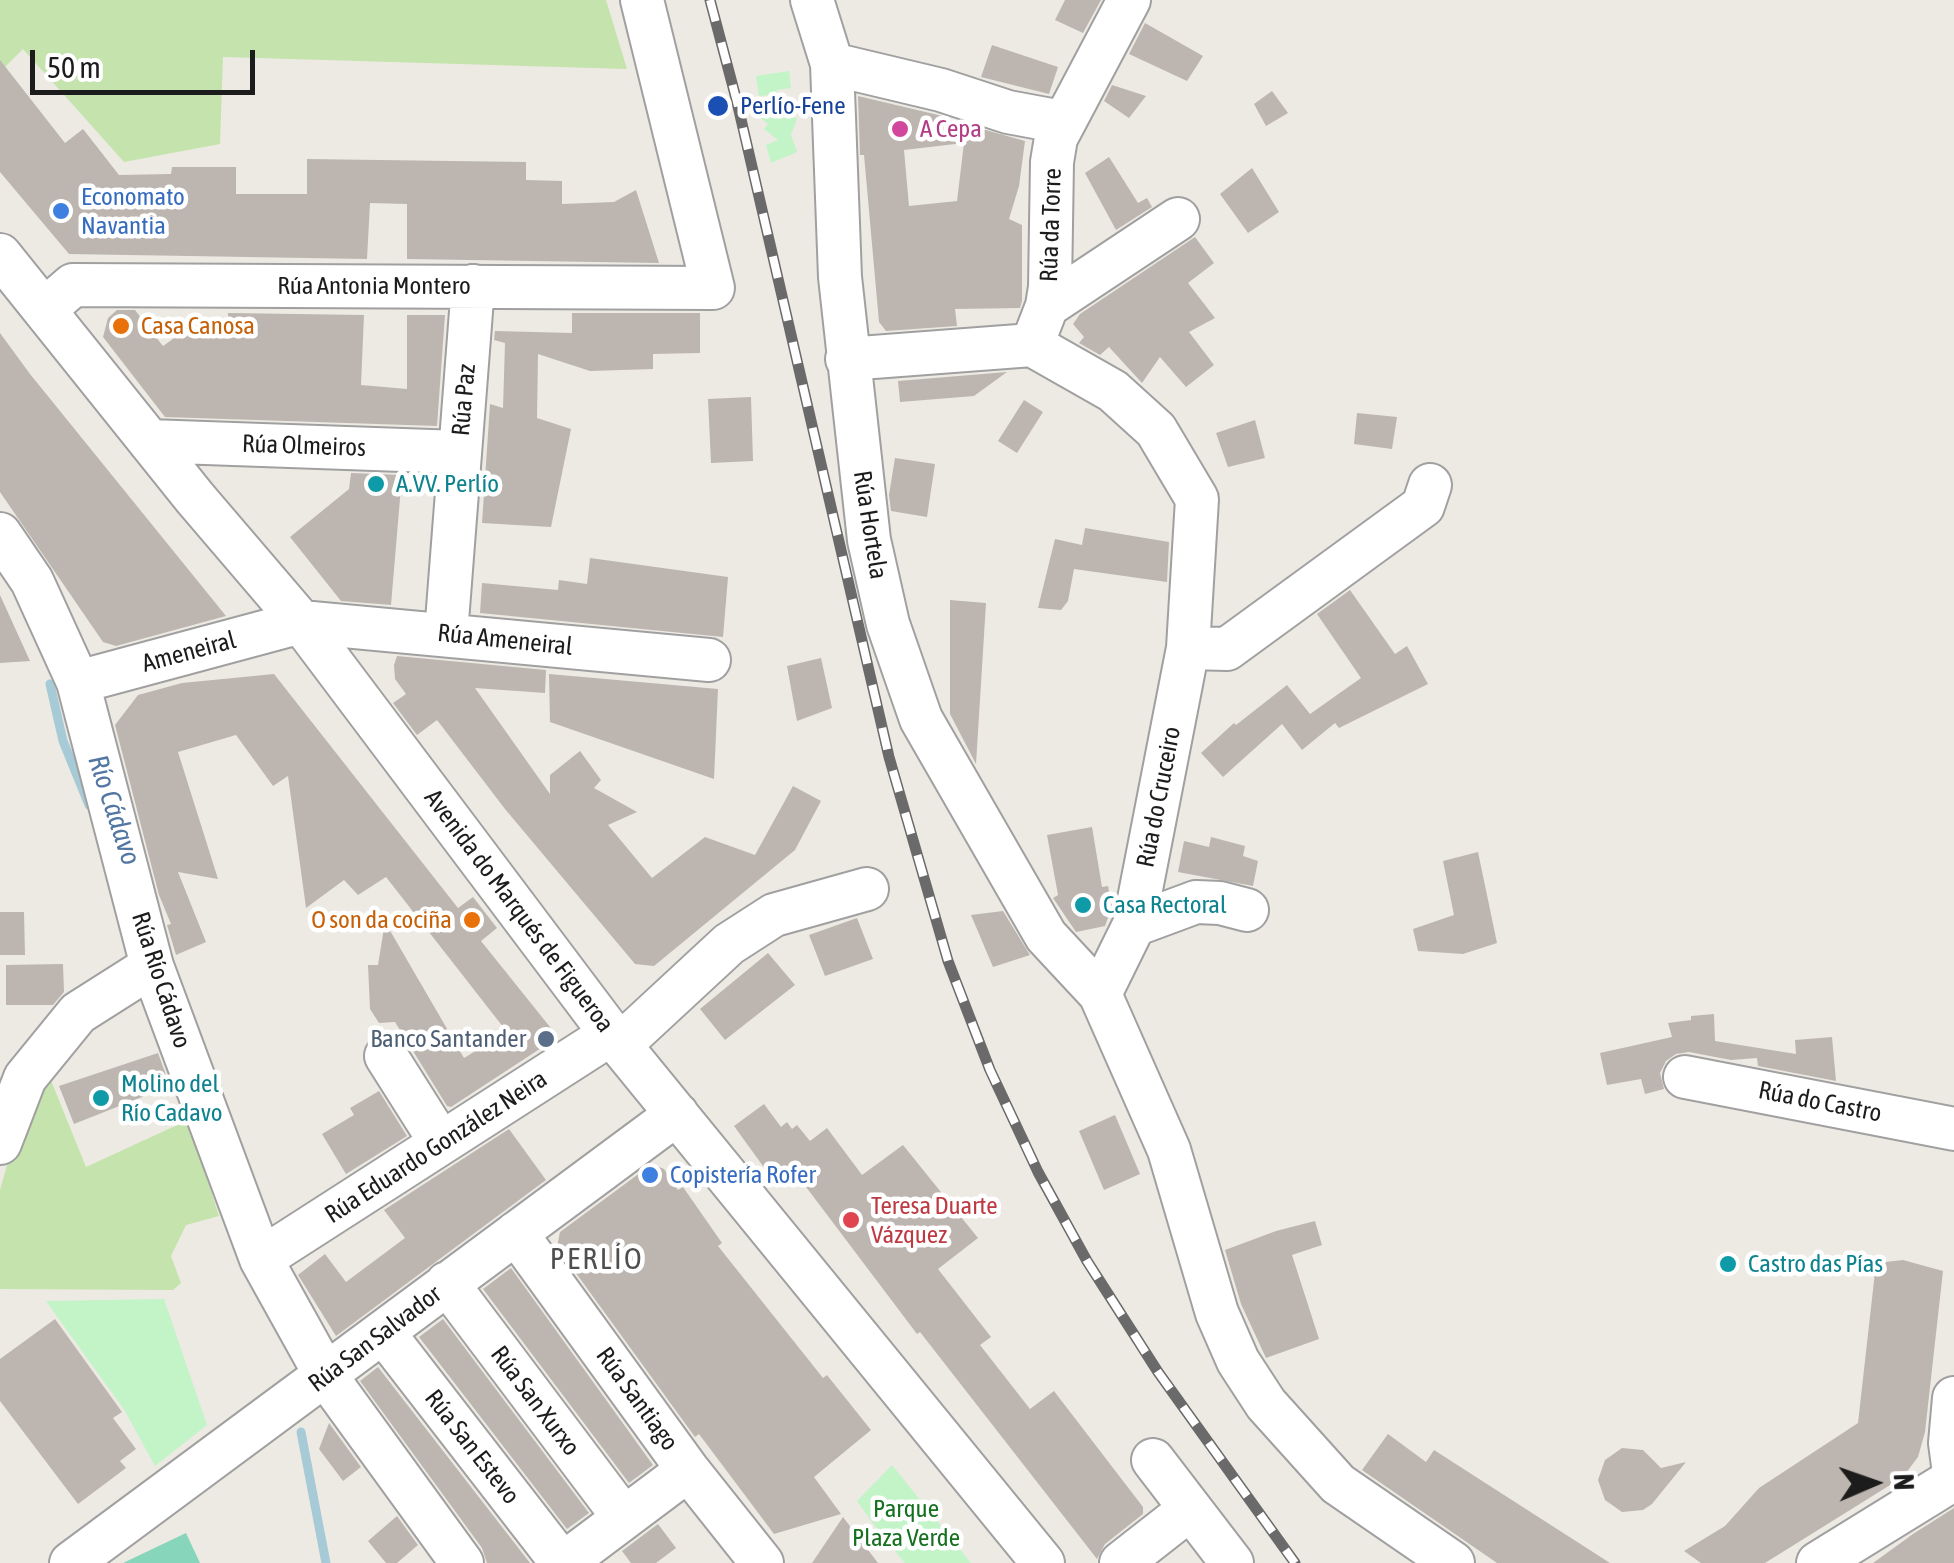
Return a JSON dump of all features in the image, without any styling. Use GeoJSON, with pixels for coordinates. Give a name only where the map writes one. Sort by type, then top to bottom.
{"type":"FeatureCollection","features":[{"type":"Feature","properties":{"kind":"street","name":"Rúa Antonia Montero"},"geometry":{"type":"LineString","coordinates":[[44,310],[73,286],[712,288],[642,0]]}},
{"type":"Feature","properties":{"kind":"street","name":"Rúa Hortela"},"geometry":{"type":"LineString","coordinates":[[812,0],[832,64],[847,359],[869,540],[888,624],[921,720],[1046,936],[1100,994]]}},
{"type":"Feature","properties":{"kind":"street","name":"Rúa da Torre"},"geometry":{"type":"LineString","coordinates":[[1039,326],[1050,287],[1052,162],[1062,122],[1129,0]]}},
{"type":"Feature","properties":{"kind":"street"},"geometry":{"type":"LineString","coordinates":[[832,64],[942,90],[1008,112],[1062,122]]}},
{"type":"Feature","properties":{"kind":"street"},"geometry":{"type":"LineString","coordinates":[[847,359],[1039,326],[1178,220]]}},
{"type":"Feature","properties":{"kind":"street","name":"Avenida do Marqués de Figueroa"},"geometry":{"type":"LineString","coordinates":[[0,255],[301,622],[615,1040],[1043,1563]]}},
{"type":"Feature","properties":{"kind":"street","name":"Rúa Paz"},"geometry":{"type":"LineString","coordinates":[[446,634],[473,286]]}},
{"type":"Feature","properties":{"kind":"street","name":"Rúa do Cruceiro"},"geometry":{"type":"LineString","coordinates":[[1039,326],[1156,430],[1197,499],[1188,648],[1134,925],[1100,994]]}},
{"type":"Feature","properties":{"kind":"street","name":"Rúa Olmeiros"},"geometry":{"type":"LineString","coordinates":[[149,441],[460,452]]}},
{"type":"Feature","properties":{"kind":"street"},"geometry":{"type":"LineString","coordinates":[[1188,648],[1227,649],[1422,506],[1430,485]]}},
{"type":"Feature","properties":{"kind":"street","name":"Rúa Río Cádavo"},"geometry":{"type":"LineString","coordinates":[[0,534],[32,580],[78,682],[152,966],[261,1259],[326,1376],[462,1563]]}},
{"type":"Feature","properties":{"kind":"street","name":"Rúa Ameneiral"},"geometry":{"type":"LineString","coordinates":[[301,622],[709,660]]}},
{"type":"Feature","properties":{"kind":"street","name":"Ameneiral"},"geometry":{"type":"LineString","coordinates":[[78,682],[301,622]]}},
{"type":"Feature","properties":{"kind":"street","name":"Rúa Eduardo González Neira"},"geometry":{"type":"LineString","coordinates":[[261,1259],[442,1143],[615,1040],[729,944],[774,915],[867,889]]}},
{"type":"Feature","properties":{"kind":"street"},"geometry":{"type":"LineString","coordinates":[[1134,925],[1196,902],[1248,910]]}},
{"type":"Feature","properties":{"kind":"street"},"geometry":{"type":"LineString","coordinates":[[0,1144],[25,1078],[78,1013],[152,966]]}},
{"type":"Feature","properties":{"kind":"street"},"geometry":{"type":"LineString","coordinates":[[1100,994],[1169,1150],[1218,1313],[1238,1361],[1266,1404],[1338,1484],[1453,1563]]}},
{"type":"Feature","properties":{"kind":"street"},"geometry":{"type":"LineString","coordinates":[[386,1056],[442,1143]]}},
{"type":"Feature","properties":{"kind":"street","name":"Rúa do Castro"},"geometry":{"type":"LineString","coordinates":[[1685,1077],[1954,1129]]}},
{"type":"Feature","properties":{"kind":"street","name":"Rúa San Salvador"},"geometry":{"type":"LineString","coordinates":[[72,1563],[677,1114]]}},
{"type":"Feature","properties":{"kind":"street","name":"Rúa Santiago"},"geometry":{"type":"LineString","coordinates":[[516,1233],[688,1470],[762,1563]]}},
{"type":"Feature","properties":{"kind":"street","name":"Rúa San Xurxo"},"geometry":{"type":"LineString","coordinates":[[447,1283],[624,1518]]}},
{"type":"Feature","properties":{"kind":"street","name":"Rúa San Estevo"},"geometry":{"type":"LineString","coordinates":[[383,1332],[563,1563]]}},
{"type":"Feature","properties":{"kind":"street"},"geometry":{"type":"LineString","coordinates":[[1818,1563],[1954,1476],[1950,1444],[1954,1398]]}},
{"type":"Feature","properties":{"kind":"street"},"geometry":{"type":"LineString","coordinates":[[1153,1460],[1232,1563]]}},
{"type":"Feature","properties":{"kind":"street"},"geometry":{"type":"LineString","coordinates":[[563,1563],[688,1470]]}},
{"type":"Feature","properties":{"kind":"street"},"geometry":{"type":"LineString","coordinates":[[1121,1563],[1190,1509]]}},
{"type":"Feature","properties":{"kind":"green space"},"geometry":{"type":"Polygon","coordinates":[[[0,0],[606,0],[627,69],[223,57],[220,144],[124,162],[23,49],[3,69],[0,67],[0,0]]]}},
{"type":"Feature","properties":{"kind":"green space"},"geometry":{"type":"Polygon","coordinates":[[[789,71],[791,88],[776,90],[783,99],[780,107],[797,119],[791,135],[797,152],[771,163],[766,145],[778,140],[764,129],[768,124],[758,116],[771,95],[759,96],[756,76],[789,71]]]}},
{"type":"Feature","properties":{"kind":"green space"},"geometry":{"type":"Polygon","coordinates":[[[50,1078],[86,1167],[188,1120],[219,1216],[186,1225],[171,1256],[181,1283],[173,1290],[0,1289],[0,1190],[19,1123],[50,1078]]]}},
{"type":"Feature","properties":{"kind":"green space"},"geometry":{"type":"Polygon","coordinates":[[[164,1299],[207,1425],[155,1466],[125,1411],[46,1301],[164,1299]]]}},
{"type":"Feature","properties":{"kind":"green space","name":"Parque Plaza Verde"},"geometry":{"type":"Polygon","coordinates":[[[892,1465],[971,1563],[905,1563],[880,1533],[857,1501],[892,1465]]]}},
{"type":"Feature","properties":{"kind":"green space"},"geometry":{"type":"Polygon","coordinates":[[[186,1533],[200,1563],[123,1563],[186,1533]]]}},
{"type":"Feature","properties":{"kind":"building"},"geometry":{"type":"Polygon","coordinates":[[[1065,0],[1101,0],[1083,33],[1055,20],[1065,0]]]}},
{"type":"Feature","properties":{"kind":"building"},"geometry":{"type":"Polygon","coordinates":[[[1145,23],[1203,56],[1187,81],[1129,54],[1145,23]]]}},
{"type":"Feature","properties":{"kind":"building"},"geometry":{"type":"Polygon","coordinates":[[[992,45],[1058,67],[1049,94],[981,77],[992,45]]]}},
{"type":"Feature","properties":{"kind":"building"},"geometry":{"type":"Polygon","coordinates":[[[0,60],[65,143],[83,129],[119,175],[171,174],[172,167],[236,167],[236,194],[307,194],[307,159],[526,162],[526,180],[562,181],[562,204],[614,202],[636,190],[659,263],[407,259],[407,204],[370,203],[367,259],[69,254],[0,172],[0,60]]]}},
{"type":"Feature","properties":{"kind":"building"},"geometry":{"type":"Polygon","coordinates":[[[1112,85],[1146,96],[1129,118],[1104,101],[1112,85]]]}},
{"type":"Feature","properties":{"kind":"building"},"geometry":{"type":"Polygon","coordinates":[[[1272,91],[1288,113],[1266,126],[1254,104],[1272,91]]]}},
{"type":"Feature","properties":{"kind":"building"},"geometry":{"type":"Polygon","coordinates":[[[858,96],[942,116],[942,123],[975,127],[1025,141],[1019,186],[1009,219],[1022,225],[1020,308],[955,309],[957,326],[886,331],[879,322],[864,155],[860,155],[858,96]],[[964,143],[904,150],[909,206],[957,201],[964,143]]]}},
{"type":"Feature","properties":{"kind":"building"},"geometry":{"type":"Polygon","coordinates":[[[1109,157],[1138,203],[1147,198],[1152,207],[1116,230],[1085,173],[1109,157]]]}},
{"type":"Feature","properties":{"kind":"building"},"geometry":{"type":"Polygon","coordinates":[[[1252,168],[1279,212],[1248,233],[1220,194],[1252,168]]]}},
{"type":"Feature","properties":{"kind":"building"},"geometry":{"type":"Polygon","coordinates":[[[1195,237],[1214,263],[1188,283],[1215,318],[1189,332],[1214,365],[1186,387],[1160,357],[1142,383],[1109,347],[1100,355],[1079,343],[1084,337],[1073,324],[1080,314],[1195,237]]]}},
{"type":"Feature","properties":{"kind":"building"},"geometry":{"type":"Polygon","coordinates":[[[117,310],[135,310],[163,346],[180,334],[228,339],[228,313],[364,315],[361,385],[407,389],[407,315],[445,315],[437,426],[165,417],[103,337],[108,318],[117,310]]]}},
{"type":"Feature","properties":{"kind":"building"},"geometry":{"type":"Polygon","coordinates":[[[572,313],[700,313],[700,353],[653,354],[653,369],[590,371],[538,354],[537,418],[571,429],[551,527],[482,523],[490,404],[503,408],[505,343],[494,340],[495,331],[572,333],[572,313]]]}},
{"type":"Feature","properties":{"kind":"building"},"geometry":{"type":"Polygon","coordinates":[[[0,333],[226,616],[116,646],[103,642],[0,492],[0,333]]]}},
{"type":"Feature","properties":{"kind":"building"},"geometry":{"type":"Polygon","coordinates":[[[1007,372],[974,396],[900,402],[898,381],[1007,372]]]}},
{"type":"Feature","properties":{"kind":"building"},"geometry":{"type":"Polygon","coordinates":[[[751,397],[753,461],[711,463],[708,399],[751,397]]]}},
{"type":"Feature","properties":{"kind":"building"},"geometry":{"type":"Polygon","coordinates":[[[1024,400],[1043,412],[1017,453],[998,441],[1024,400]]]}},
{"type":"Feature","properties":{"kind":"building"},"geometry":{"type":"Polygon","coordinates":[[[1357,413],[1397,417],[1392,449],[1354,444],[1357,413]]]}},
{"type":"Feature","properties":{"kind":"building"},"geometry":{"type":"Polygon","coordinates":[[[1255,420],[1265,458],[1228,467],[1216,433],[1255,420]]]}},
{"type":"Feature","properties":{"kind":"building"},"geometry":{"type":"Polygon","coordinates":[[[895,458],[935,464],[927,517],[891,511],[889,495],[895,458]]]}},
{"type":"Feature","properties":{"kind":"building"},"geometry":{"type":"Polygon","coordinates":[[[351,473],[402,475],[391,605],[341,601],[290,537],[349,489],[351,473]]]}},
{"type":"Feature","properties":{"kind":"building"},"geometry":{"type":"Polygon","coordinates":[[[1085,528],[1169,542],[1167,582],[1074,569],[1068,601],[1061,610],[1038,608],[1055,539],[1082,545],[1085,528]]]}},
{"type":"Feature","properties":{"kind":"building"},"geometry":{"type":"Polygon","coordinates":[[[590,558],[728,577],[723,637],[480,613],[482,583],[558,590],[559,580],[587,584],[590,558]]]}},
{"type":"Feature","properties":{"kind":"building"},"geometry":{"type":"Polygon","coordinates":[[[1350,590],[1395,654],[1407,646],[1428,684],[1339,728],[1335,723],[1302,750],[1282,724],[1223,777],[1201,753],[1234,723],[1287,685],[1310,714],[1361,678],[1317,614],[1350,590]]]}},
{"type":"Feature","properties":{"kind":"building"},"geometry":{"type":"Polygon","coordinates":[[[0,595],[30,661],[0,663],[0,595]]]}},
{"type":"Feature","properties":{"kind":"building"},"geometry":{"type":"Polygon","coordinates":[[[950,600],[986,603],[976,764],[950,714],[950,600]]]}},
{"type":"Feature","properties":{"kind":"building"},"geometry":{"type":"Polygon","coordinates":[[[397,656],[546,670],[545,693],[475,688],[550,794],[550,775],[580,751],[601,780],[594,788],[637,812],[608,825],[652,878],[705,837],[755,855],[793,786],[821,801],[795,850],[654,966],[635,964],[505,809],[437,720],[417,735],[393,703],[406,694],[395,679],[397,656]]]}},
{"type":"Feature","properties":{"kind":"building"},"geometry":{"type":"Polygon","coordinates":[[[821,658],[832,708],[797,721],[787,666],[821,658]]]}},
{"type":"Feature","properties":{"kind":"building"},"geometry":{"type":"Polygon","coordinates":[[[274,674],[458,908],[473,897],[497,928],[481,941],[558,1037],[451,1107],[395,1022],[379,1023],[370,1009],[368,965],[378,965],[385,922],[464,1058],[507,1032],[386,877],[358,895],[344,880],[306,908],[288,776],[273,786],[236,735],[178,752],[218,879],[178,872],[206,942],[176,955],[167,925],[171,924],[159,895],[115,725],[138,695],[182,683],[274,674]]]}},
{"type":"Feature","properties":{"kind":"building"},"geometry":{"type":"Polygon","coordinates":[[[549,674],[718,689],[714,779],[550,722],[549,674]]]}},
{"type":"Feature","properties":{"kind":"building"},"geometry":{"type":"Polygon","coordinates":[[[1092,827],[1102,887],[1108,886],[1112,906],[1105,926],[1076,932],[1053,898],[1058,895],[1047,835],[1092,827]]]}},
{"type":"Feature","properties":{"kind":"building"},"geometry":{"type":"Polygon","coordinates":[[[1211,837],[1245,846],[1243,856],[1258,861],[1253,886],[1178,872],[1184,841],[1209,847],[1211,837]]]}},
{"type":"Feature","properties":{"kind":"building"},"geometry":{"type":"Polygon","coordinates":[[[1478,852],[1497,943],[1463,954],[1418,951],[1413,929],[1454,915],[1443,861],[1478,852]]]}},
{"type":"Feature","properties":{"kind":"building"},"geometry":{"type":"Polygon","coordinates":[[[1003,911],[1030,955],[993,967],[971,915],[1003,911]]]}},
{"type":"Feature","properties":{"kind":"building"},"geometry":{"type":"Polygon","coordinates":[[[0,912],[24,912],[25,955],[0,955],[0,912]]]}},
{"type":"Feature","properties":{"kind":"building"},"geometry":{"type":"Polygon","coordinates":[[[857,918],[873,959],[825,976],[809,935],[857,918]]]}},
{"type":"Feature","properties":{"kind":"building"},"geometry":{"type":"Polygon","coordinates":[[[768,953],[795,985],[725,1040],[700,1009],[768,953]]]}},
{"type":"Feature","properties":{"kind":"building"},"geometry":{"type":"Polygon","coordinates":[[[63,964],[64,992],[53,1005],[6,1005],[6,965],[63,964]]]}},
{"type":"Feature","properties":{"kind":"building"},"geometry":{"type":"Polygon","coordinates":[[[1714,1014],[1715,1041],[1796,1054],[1795,1040],[1832,1037],[1836,1081],[1758,1066],[1757,1058],[1731,1060],[1689,1052],[1666,1061],[1660,1073],[1664,1089],[1645,1094],[1641,1079],[1607,1085],[1600,1053],[1672,1037],[1668,1023],[1714,1014]]]}},
{"type":"Feature","properties":{"kind":"building","name":"Molino del Río Cadavo"},"geometry":{"type":"Polygon","coordinates":[[[158,1053],[170,1086],[74,1124],[59,1086],[158,1053]]]}},
{"type":"Feature","properties":{"kind":"building"},"geometry":{"type":"Polygon","coordinates":[[[379,1091],[407,1136],[346,1174],[322,1134],[354,1115],[350,1108],[379,1091]]]}},
{"type":"Feature","properties":{"kind":"building"},"geometry":{"type":"Polygon","coordinates":[[[764,1104],[781,1127],[787,1122],[792,1129],[797,1125],[810,1141],[827,1128],[862,1175],[903,1145],[978,1238],[938,1269],[991,1337],[980,1345],[1030,1409],[1054,1391],[1143,1507],[1143,1514],[1105,1544],[1097,1559],[920,1332],[917,1334],[794,1171],[776,1184],[734,1126],[764,1104]]]}},
{"type":"Feature","properties":{"kind":"building"},"geometry":{"type":"Polygon","coordinates":[[[1115,1115],[1140,1174],[1104,1190],[1079,1131],[1115,1115]]]}},
{"type":"Feature","properties":{"kind":"building"},"geometry":{"type":"Polygon","coordinates":[[[509,1129],[546,1180],[336,1336],[298,1275],[325,1254],[346,1282],[405,1238],[384,1210],[509,1129]]]}},
{"type":"Feature","properties":{"kind":"building"},"geometry":{"type":"Polygon","coordinates":[[[652,1164],[664,1169],[678,1190],[683,1187],[722,1243],[718,1246],[823,1378],[827,1375],[871,1430],[814,1477],[841,1514],[774,1534],[699,1434],[695,1437],[557,1247],[560,1232],[652,1164]]]}},
{"type":"Feature","properties":{"kind":"building"},"geometry":{"type":"Polygon","coordinates":[[[1315,1221],[1322,1245],[1292,1255],[1319,1339],[1266,1358],[1241,1304],[1225,1250],[1315,1221]]]}},
{"type":"Feature","properties":{"kind":"building"},"geometry":{"type":"Polygon","coordinates":[[[1903,1260],[1943,1271],[1925,1432],[1918,1457],[1903,1477],[1765,1563],[1701,1563],[1684,1551],[1725,1526],[1759,1488],[1858,1423],[1876,1263],[1903,1260]]]}},
{"type":"Feature","properties":{"kind":"building"},"geometry":{"type":"Polygon","coordinates":[[[511,1268],[653,1465],[629,1483],[483,1289],[511,1268]]]}},
{"type":"Feature","properties":{"kind":"building"},"geometry":{"type":"Polygon","coordinates":[[[55,1319],[122,1412],[113,1418],[136,1449],[120,1461],[126,1468],[78,1504],[0,1401],[0,1359],[55,1319]]]}},
{"type":"Feature","properties":{"kind":"building"},"geometry":{"type":"Polygon","coordinates":[[[443,1319],[589,1513],[567,1529],[419,1337],[443,1319]]]}},
{"type":"Feature","properties":{"kind":"building"},"geometry":{"type":"Polygon","coordinates":[[[378,1367],[530,1563],[487,1563],[482,1548],[360,1381],[378,1367]]]}},
{"type":"Feature","properties":{"kind":"building"},"geometry":{"type":"Polygon","coordinates":[[[329,1423],[361,1467],[343,1481],[319,1449],[329,1423]]]}},
{"type":"Feature","properties":{"kind":"building"},"geometry":{"type":"Polygon","coordinates":[[[1388,1434],[1426,1462],[1434,1450],[1610,1563],[1497,1563],[1362,1470],[1388,1434]]]}},
{"type":"Feature","properties":{"kind":"building"},"geometry":{"type":"Polygon","coordinates":[[[1622,1448],[1643,1450],[1661,1468],[1686,1462],[1652,1504],[1643,1510],[1622,1512],[1605,1500],[1598,1480],[1605,1460],[1622,1448]]]}},
{"type":"Feature","properties":{"kind":"building"},"geometry":{"type":"Polygon","coordinates":[[[1954,1508],[1954,1563],[1873,1563],[1913,1534],[1954,1508]]]}},
{"type":"Feature","properties":{"kind":"building"},"geometry":{"type":"Polygon","coordinates":[[[397,1516],[418,1545],[397,1563],[386,1563],[368,1541],[397,1516]]]}},
{"type":"Feature","properties":{"kind":"building"},"geometry":{"type":"Polygon","coordinates":[[[843,1517],[878,1563],[812,1563],[843,1517]]]}},
{"type":"Feature","properties":{"kind":"building"},"geometry":{"type":"Polygon","coordinates":[[[658,1524],[676,1548],[656,1563],[631,1563],[622,1551],[658,1524]]]}},
{"type":"Feature","properties":{"kind":"waterway","name":"Río Cádavo"},"geometry":{"type":"LineString","coordinates":[[50,684],[63,741],[89,805]]}},
{"type":"Feature","properties":{"kind":"waterway","name":"Río Cádavo"},"geometry":{"type":"LineString","coordinates":[[301,1432],[326,1563]]}},
{"type":"Feature","properties":{"kind":"railway"},"geometry":{"type":"LineString","coordinates":[[710,0],[889,757],[948,961],[990,1070],[1038,1172],[1087,1261],[1158,1372],[1295,1563]]}},
{"type":"Feature","properties":{"kind":"place","name":"Perlío-Fene"},"geometry":{"type":"Point","coordinates":[718,106]}},
{"type":"Feature","properties":{"kind":"place","name":"A Cepa"},"geometry":{"type":"Point","coordinates":[900,129]}},
{"type":"Feature","properties":{"kind":"place","name":"Economato Navantia"},"geometry":{"type":"Point","coordinates":[61,211]}},
{"type":"Feature","properties":{"kind":"place","name":"Casa Canosa"},"geometry":{"type":"Point","coordinates":[121,326]}},
{"type":"Feature","properties":{"kind":"place","name":"A.VV. Perlío"},"geometry":{"type":"Point","coordinates":[376,484]}},
{"type":"Feature","properties":{"kind":"place","name":"Casa Rectoral"},"geometry":{"type":"Point","coordinates":[1083,905]}},
{"type":"Feature","properties":{"kind":"place","name":"O son da cociña"},"geometry":{"type":"Point","coordinates":[472,920]}},
{"type":"Feature","properties":{"kind":"place","name":"Banco Santander"},"geometry":{"type":"Point","coordinates":[546,1039]}},
{"type":"Feature","properties":{"kind":"place","name":"Molino del Río Cadavo"},"geometry":{"type":"Point","coordinates":[101,1098]}},
{"type":"Feature","properties":{"kind":"place","name":"Copistería Rofer"},"geometry":{"type":"Point","coordinates":[650,1175]}},
{"type":"Feature","properties":{"kind":"place","name":"Teresa Duarte Vázquez"},"geometry":{"type":"Point","coordinates":[851,1220]}},
{"type":"Feature","properties":{"kind":"place","name":"Castro das Pías"},"geometry":{"type":"Point","coordinates":[1728,1264]}},
{"type":"Feature","properties":{"kind":"district","name":"PERLÍO"},"geometry":{"type":"Point","coordinates":[597,1260]}}]}
